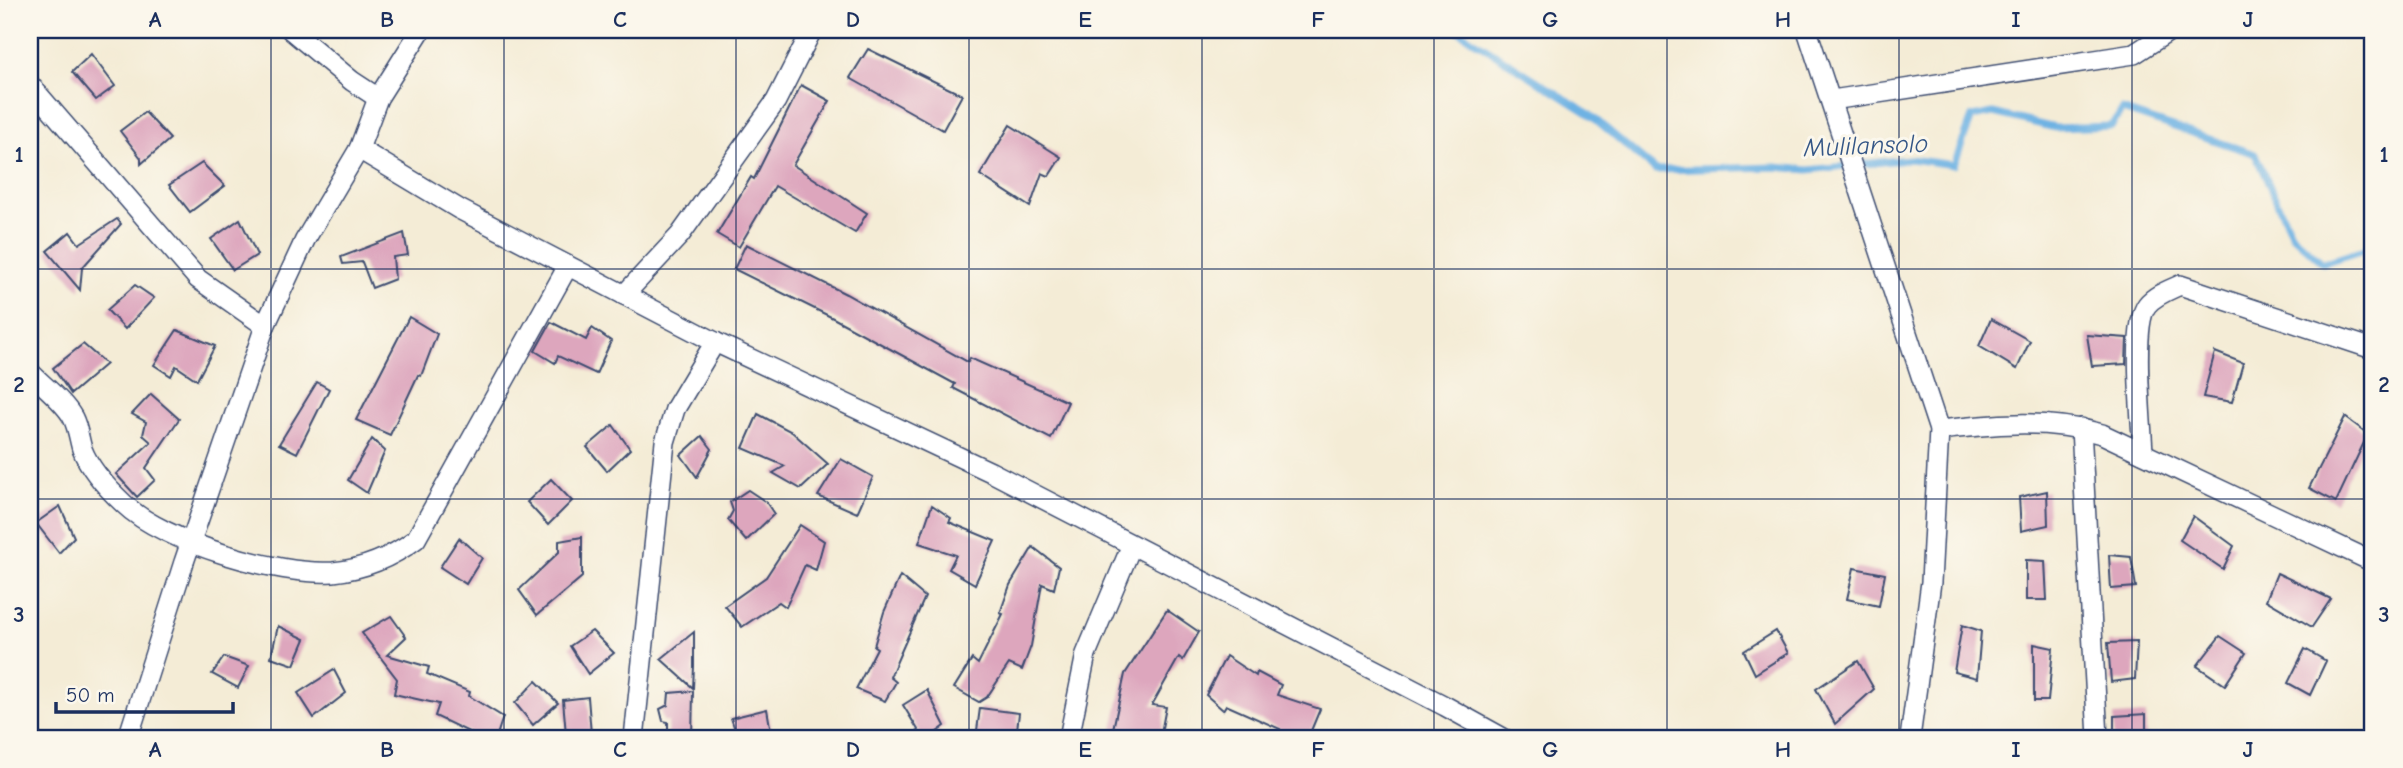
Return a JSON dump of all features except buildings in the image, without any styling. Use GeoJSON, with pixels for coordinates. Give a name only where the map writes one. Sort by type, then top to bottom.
{"type":"FeatureCollection","features":[{"type":"Feature","properties":{"kind":"street"},"geometry":{"type":"LineString","coordinates":[[291,30],[352,81],[379,98]]}},
{"type":"Feature","properties":{"kind":"street"},"geometry":{"type":"LineString","coordinates":[[128,738],[190,544],[265,326],[305,240],[359,149],[379,98],[421,30]]}},
{"type":"Feature","properties":{"kind":"street"},"geometry":{"type":"LineString","coordinates":[[624,295],[680,235],[776,101],[812,30]]}},
{"type":"Feature","properties":{"kind":"street"},"geometry":{"type":"LineString","coordinates":[[1807,30],[1939,430],[1931,582],[1910,738]]}},
{"type":"Feature","properties":{"kind":"street"},"geometry":{"type":"LineString","coordinates":[[1832,100],[2134,54],[2171,30]]}},
{"type":"Feature","properties":{"kind":"street"},"geometry":{"type":"LineString","coordinates":[[30,85],[198,279],[265,326]]}},
{"type":"Feature","properties":{"kind":"street"},"geometry":{"type":"LineString","coordinates":[[359,149],[459,209],[715,342],[992,472],[1131,547],[1446,706],[1503,738]]}},
{"type":"Feature","properties":{"kind":"street"},"geometry":{"type":"LineString","coordinates":[[30,372],[72,416],[82,450],[95,471],[124,504],[144,521],[190,544],[299,571],[334,572],[375,563],[396,554],[415,539],[568,266]]}},
{"type":"Feature","properties":{"kind":"street"},"geometry":{"type":"LineString","coordinates":[[2143,453],[2138,327],[2146,305],[2163,292],[2180,285],[2373,349]]}},
{"type":"Feature","properties":{"kind":"street"},"geometry":{"type":"LineString","coordinates":[[634,738],[665,442],[675,409],[715,342]]}},
{"type":"Feature","properties":{"kind":"street"},"geometry":{"type":"LineString","coordinates":[[1939,430],[2017,421],[2081,428],[2143,453],[2371,556]]}},
{"type":"Feature","properties":{"kind":"street"},"geometry":{"type":"LineString","coordinates":[[2081,428],[2098,738]]}},
{"type":"Feature","properties":{"kind":"street"},"geometry":{"type":"LineString","coordinates":[[1069,738],[1086,654],[1131,547]]}},
{"type":"Feature","properties":{"kind":"waterway","name":"Mulilansolo"},"geometry":{"type":"LineString","coordinates":[[1457,30],[1588,113],[1655,170],[1776,167],[1808,170],[1910,159],[1954,165],[1972,117],[1993,113],[2055,128],[2112,126],[2122,110],[2255,154],[2292,235],[2323,263],[2373,247]]}}]}
